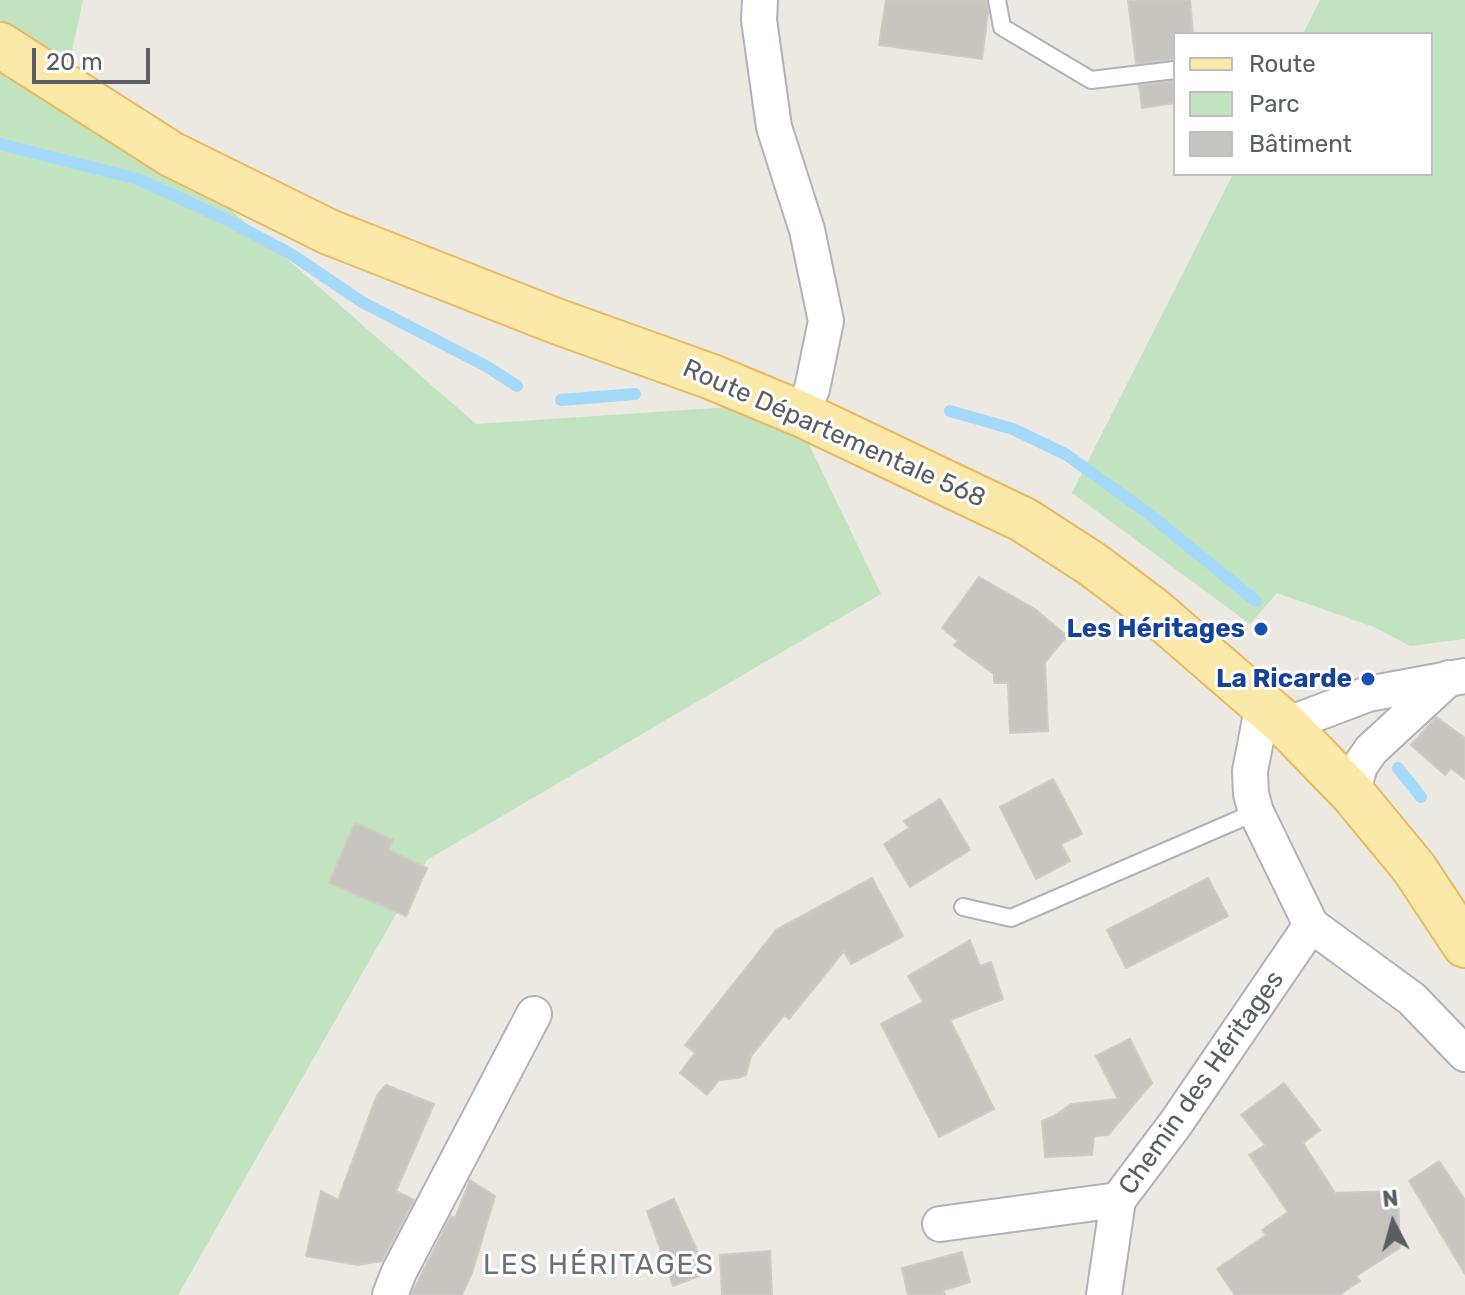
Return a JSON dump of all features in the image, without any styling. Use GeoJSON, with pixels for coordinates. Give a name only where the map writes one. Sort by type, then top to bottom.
{"type":"FeatureCollection","features":[{"type":"Feature","properties":{"kind":"main road","name":"Route Départementale 568"},"geometry":{"type":"LineString","coordinates":[[0,45],[171,154],[329,232],[556,321],[712,377],[801,414],[1024,520],[1092,564],[1141,601],[1275,715],[1352,793],[1414,868],[1465,945]]}},
{"type":"Feature","properties":{"kind":"street"},"geometry":{"type":"LineString","coordinates":[[760,0],[759,20],[774,127],[807,230],[826,321],[812,389],[801,414]]}},
{"type":"Feature","properties":{"kind":"street"},"geometry":{"type":"LineString","coordinates":[[1457,677],[1275,715],[1250,771],[1256,812],[1311,925],[1412,999],[1465,1054]]}},
{"type":"Feature","properties":{"kind":"street"},"geometry":{"type":"LineString","coordinates":[[1352,793],[1360,766],[1371,750],[1457,677]]}},
{"type":"Feature","properties":{"kind":"street","name":"Chemin des Héritages"},"geometry":{"type":"LineString","coordinates":[[1104,1295],[1118,1200],[1176,1123],[1311,925]]}},
{"type":"Feature","properties":{"kind":"street"},"geometry":{"type":"LineString","coordinates":[[390,1295],[399,1272],[534,1014]]}},
{"type":"Feature","properties":{"kind":"street"},"geometry":{"type":"LineString","coordinates":[[940,1224],[1118,1200]]}},
{"type":"Feature","properties":{"kind":"lane"},"geometry":{"type":"LineString","coordinates":[[997,0],[1002,27],[1091,80],[1173,70]]}},
{"type":"Feature","properties":{"kind":"lane"},"geometry":{"type":"LineString","coordinates":[[963,907],[1011,918],[1256,812]]}},
{"type":"Feature","properties":{"kind":"green space"},"geometry":{"type":"Polygon","coordinates":[[[0,0],[83,0],[67,75],[100,96],[476,424],[789,403],[881,594],[427,860],[178,1295],[0,1295],[0,32],[60,69],[0,20],[0,0]]]}},
{"type":"Feature","properties":{"kind":"green space"},"geometry":{"type":"Polygon","coordinates":[[[1320,0],[1465,0],[1465,639],[1410,646],[1374,627],[1277,593],[1250,624],[1072,493],[1232,176],[1433,176],[1433,32],[1304,32],[1320,0]]]}},
{"type":"Feature","properties":{"kind":"building"},"geometry":{"type":"Polygon","coordinates":[[[886,0],[986,0],[988,12],[982,59],[879,45],[886,0]]]}},
{"type":"Feature","properties":{"kind":"building"},"geometry":{"type":"Polygon","coordinates":[[[1128,0],[1190,0],[1193,32],[1173,32],[1173,59],[1136,64],[1128,0]]]}},
{"type":"Feature","properties":{"kind":"building"},"geometry":{"type":"Polygon","coordinates":[[[1173,81],[1173,103],[1142,108],[1139,85],[1173,81]]]}},
{"type":"Feature","properties":{"kind":"building"},"geometry":{"type":"Polygon","coordinates":[[[979,577],[1035,609],[1067,636],[1045,662],[1048,731],[1010,733],[1008,683],[994,683],[994,674],[954,645],[958,641],[942,628],[979,577]]]}},
{"type":"Feature","properties":{"kind":"building"},"geometry":{"type":"Polygon","coordinates":[[[1436,717],[1465,738],[1465,779],[1451,768],[1445,775],[1411,745],[1436,717]]]}},
{"type":"Feature","properties":{"kind":"building"},"geometry":{"type":"Polygon","coordinates":[[[1053,779],[1082,834],[1061,844],[1070,861],[1036,879],[1000,807],[1053,779]]]}},
{"type":"Feature","properties":{"kind":"building"},"geometry":{"type":"Polygon","coordinates":[[[940,799],[970,850],[910,887],[884,844],[909,828],[904,821],[940,799]]]}},
{"type":"Feature","properties":{"kind":"building"},"geometry":{"type":"Polygon","coordinates":[[[355,823],[393,840],[389,850],[427,868],[406,916],[329,883],[355,823]]]}},
{"type":"Feature","properties":{"kind":"building"},"geometry":{"type":"Polygon","coordinates":[[[872,878],[903,936],[851,964],[844,951],[789,1019],[784,1015],[751,1056],[746,1075],[719,1080],[707,1095],[680,1073],[695,1053],[685,1045],[776,930],[872,878]]]}},
{"type":"Feature","properties":{"kind":"building"},"geometry":{"type":"Polygon","coordinates":[[[1208,878],[1228,916],[1126,968],[1107,930],[1208,878]]]}},
{"type":"Feature","properties":{"kind":"building"},"geometry":{"type":"Polygon","coordinates":[[[970,940],[980,966],[991,962],[1003,999],[950,1020],[994,1109],[939,1137],[881,1024],[923,1002],[908,976],[970,940]]]}},
{"type":"Feature","properties":{"kind":"building"},"geometry":{"type":"Polygon","coordinates":[[[1130,1039],[1152,1083],[1108,1135],[1094,1136],[1092,1155],[1045,1157],[1042,1121],[1071,1104],[1118,1099],[1096,1056],[1130,1039]]]}},
{"type":"Feature","properties":{"kind":"building"},"geometry":{"type":"Polygon","coordinates":[[[1284,1083],[1320,1130],[1303,1143],[1335,1193],[1398,1191],[1400,1248],[1356,1276],[1360,1281],[1339,1295],[1235,1295],[1217,1269],[1266,1235],[1262,1230],[1288,1212],[1249,1155],[1265,1145],[1241,1115],[1284,1083]]]}},
{"type":"Feature","properties":{"kind":"building"},"geometry":{"type":"Polygon","coordinates":[[[386,1085],[434,1104],[396,1191],[414,1200],[382,1261],[358,1265],[306,1256],[321,1191],[338,1200],[377,1095],[386,1085]]]}},
{"type":"Feature","properties":{"kind":"building"},"geometry":{"type":"Polygon","coordinates":[[[1439,1161],[1465,1200],[1465,1274],[1409,1181],[1439,1161]]]}},
{"type":"Feature","properties":{"kind":"building"},"geometry":{"type":"Polygon","coordinates":[[[470,1180],[495,1196],[473,1270],[462,1295],[411,1295],[451,1216],[455,1218],[470,1180]]]}},
{"type":"Feature","properties":{"kind":"building"},"geometry":{"type":"Polygon","coordinates":[[[674,1199],[707,1273],[673,1286],[647,1211],[674,1199]]]}},
{"type":"Feature","properties":{"kind":"building"},"geometry":{"type":"Polygon","coordinates":[[[770,1251],[772,1295],[722,1295],[720,1255],[770,1251]]]}},
{"type":"Feature","properties":{"kind":"building"},"geometry":{"type":"Polygon","coordinates":[[[962,1252],[970,1282],[944,1290],[945,1295],[908,1295],[902,1268],[962,1252]]]}},
{"type":"Feature","properties":{"kind":"waterway"},"geometry":{"type":"LineString","coordinates":[[0,144],[138,179],[225,219],[291,254],[362,302],[486,366],[517,386]]}},
{"type":"Feature","properties":{"kind":"waterway"},"geometry":{"type":"LineString","coordinates":[[561,400],[635,394]]}},
{"type":"Feature","properties":{"kind":"waterway"},"geometry":{"type":"LineString","coordinates":[[950,411],[1013,429],[1067,455],[1149,514],[1256,601]]}},
{"type":"Feature","properties":{"kind":"waterway"},"geometry":{"type":"LineString","coordinates":[[1398,768],[1421,797]]}},
{"type":"Feature","properties":{"kind":"place","name":"Les Héritages"},"geometry":{"type":"Point","coordinates":[1261,629]}},
{"type":"Feature","properties":{"kind":"place","name":"La Ricarde"},"geometry":{"type":"Point","coordinates":[1368,679]}},
{"type":"Feature","properties":{"kind":"district","name":"LES HÉRITAGES"},"geometry":{"type":"Point","coordinates":[599,1266]}}]}
